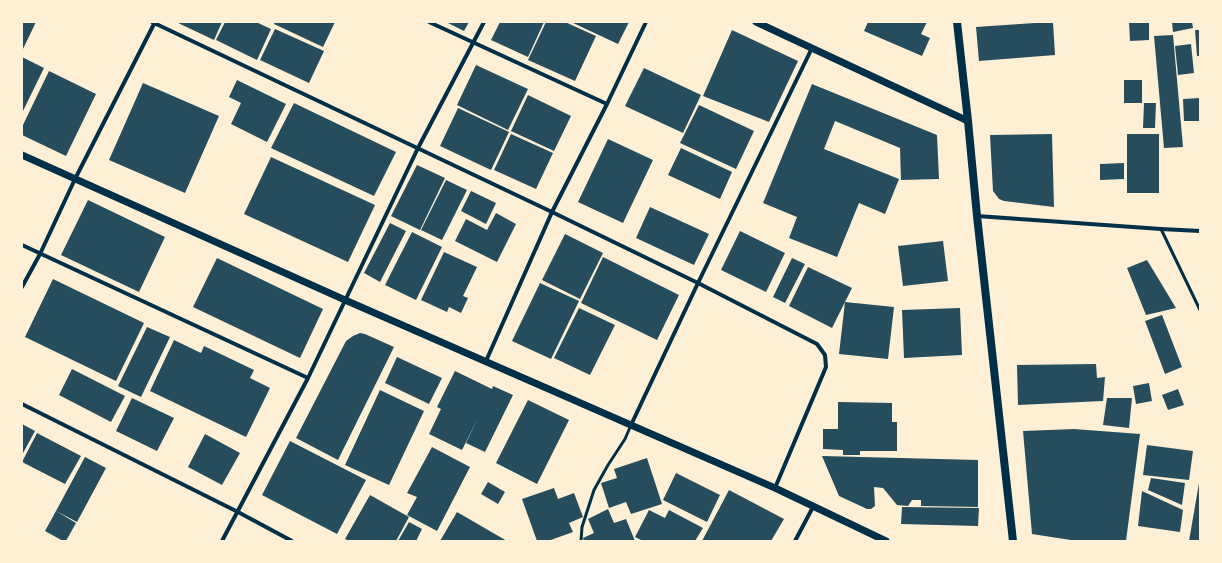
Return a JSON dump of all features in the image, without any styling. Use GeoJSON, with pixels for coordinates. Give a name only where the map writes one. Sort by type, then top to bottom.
{"type":"FeatureCollection","features":[{"type":"Feature","properties":{"kind":"main road"},"geometry":{"type":"LineString","coordinates":[[957,22],[1013,541]]}},
{"type":"Feature","properties":{"kind":"street"},"geometry":{"type":"LineString","coordinates":[[22,287],[40,254],[75,179],[154,22],[698,282],[817,344],[824,355],[826,367],[775,488]]}},
{"type":"Feature","properties":{"kind":"street"},"geometry":{"type":"LineString","coordinates":[[429,22],[606,104]]}},
{"type":"Feature","properties":{"kind":"street"},"geometry":{"type":"LineString","coordinates":[[222,541],[308,378],[418,148],[484,22]]}},
{"type":"Feature","properties":{"kind":"street"},"geometry":{"type":"LineString","coordinates":[[486,361],[552,212],[646,22]]}},
{"type":"Feature","properties":{"kind":"street"},"geometry":{"type":"LineString","coordinates":[[756,22],[968,120]]}},
{"type":"Feature","properties":{"kind":"street"},"geometry":{"type":"LineString","coordinates":[[631,425],[698,282],[812,47]]}},
{"type":"Feature","properties":{"kind":"street"},"geometry":{"type":"LineString","coordinates":[[22,155],[345,300],[775,488],[886,541]]}},
{"type":"Feature","properties":{"kind":"street"},"geometry":{"type":"LineString","coordinates":[[977,216],[1200,231]]}},
{"type":"Feature","properties":{"kind":"street"},"geometry":{"type":"LineString","coordinates":[[22,245],[308,378]]}},
{"type":"Feature","properties":{"kind":"street"},"geometry":{"type":"LineString","coordinates":[[22,404],[238,512],[292,541]]}},
{"type":"Feature","properties":{"kind":"street"},"geometry":{"type":"LineString","coordinates":[[795,541],[813,507]]}},
{"type":"Feature","properties":{"kind":"lane"},"geometry":{"type":"LineString","coordinates":[[1161,229],[1200,310]]}},
{"type":"Feature","properties":{"kind":"lane"},"geometry":{"type":"LineString","coordinates":[[581,541],[582,527],[594,490],[625,439],[631,425]]}},
{"type":"Feature","properties":{"kind":"building"},"geometry":{"type":"Polygon","coordinates":[[[22,22],[36,22],[22,51],[22,22]]]}},
{"type":"Feature","properties":{"kind":"building"},"geometry":{"type":"Polygon","coordinates":[[[176,22],[222,22],[214,40],[176,22]]]}},
{"type":"Feature","properties":{"kind":"building"},"geometry":{"type":"Polygon","coordinates":[[[225,22],[256,22],[271,29],[257,60],[216,40],[225,22]]]}},
{"type":"Feature","properties":{"kind":"building"},"geometry":{"type":"Polygon","coordinates":[[[274,22],[335,22],[323,47],[274,24],[274,22]]]}},
{"type":"Feature","properties":{"kind":"building"},"geometry":{"type":"Polygon","coordinates":[[[446,22],[469,22],[464,31],[446,22]]]}},
{"type":"Feature","properties":{"kind":"building"},"geometry":{"type":"Polygon","coordinates":[[[500,22],[544,22],[528,57],[491,40],[500,22]]]}},
{"type":"Feature","properties":{"kind":"building"},"geometry":{"type":"Polygon","coordinates":[[[546,22],[565,22],[596,36],[575,81],[528,60],[546,22]]]}},
{"type":"Feature","properties":{"kind":"building"},"geometry":{"type":"Polygon","coordinates":[[[571,22],[629,22],[618,44],[571,22]]]}},
{"type":"Feature","properties":{"kind":"building"},"geometry":{"type":"Polygon","coordinates":[[[868,22],[927,22],[921,34],[930,38],[922,56],[864,31],[868,22]]]}},
{"type":"Feature","properties":{"kind":"building"},"geometry":{"type":"Polygon","coordinates":[[[1053,22],[1055,55],[979,61],[976,27],[1053,22]]]}},
{"type":"Feature","properties":{"kind":"building"},"geometry":{"type":"Polygon","coordinates":[[[1129,22],[1149,22],[1149,40],[1130,41],[1129,22]]]}},
{"type":"Feature","properties":{"kind":"building"},"geometry":{"type":"Polygon","coordinates":[[[1172,22],[1192,22],[1193,28],[1173,32],[1172,22]]]}},
{"type":"Feature","properties":{"kind":"building"},"geometry":{"type":"Polygon","coordinates":[[[275,29],[324,51],[309,83],[260,60],[275,29]]]}},
{"type":"Feature","properties":{"kind":"building"},"geometry":{"type":"Polygon","coordinates":[[[732,30],[798,61],[769,122],[703,96],[732,30]]]}},
{"type":"Feature","properties":{"kind":"building"},"geometry":{"type":"Polygon","coordinates":[[[1195,30],[1200,30],[1200,56],[1197,56],[1195,30]]]}},
{"type":"Feature","properties":{"kind":"building"},"geometry":{"type":"Polygon","coordinates":[[[1173,35],[1183,147],[1164,148],[1154,36],[1173,35]]]}},
{"type":"Feature","properties":{"kind":"building"},"geometry":{"type":"Polygon","coordinates":[[[1191,44],[1194,73],[1178,75],[1175,46],[1191,44]]]}},
{"type":"Feature","properties":{"kind":"building"},"geometry":{"type":"Polygon","coordinates":[[[22,57],[44,68],[22,113],[22,57]]]}},
{"type":"Feature","properties":{"kind":"building"},"geometry":{"type":"Polygon","coordinates":[[[476,65],[528,89],[508,130],[457,105],[476,65]]]}},
{"type":"Feature","properties":{"kind":"building"},"geometry":{"type":"Polygon","coordinates":[[[644,68],[701,95],[683,133],[625,106],[644,68]]]}},
{"type":"Feature","properties":{"kind":"building"},"geometry":{"type":"Polygon","coordinates":[[[49,71],[96,94],[66,156],[22,135],[22,127],[49,71]]]}},
{"type":"Feature","properties":{"kind":"building"},"geometry":{"type":"Polygon","coordinates":[[[237,80],[286,104],[267,142],[231,124],[241,103],[229,97],[237,80]]]}},
{"type":"Feature","properties":{"kind":"building"},"geometry":{"type":"Polygon","coordinates":[[[1124,80],[1142,80],[1142,103],[1124,103],[1124,80]]]}},
{"type":"Feature","properties":{"kind":"building"},"geometry":{"type":"Polygon","coordinates":[[[143,83],[219,116],[185,193],[109,160],[143,83]]]}},
{"type":"Feature","properties":{"kind":"building"},"geometry":{"type":"Polygon","coordinates":[[[812,84],[937,135],[939,179],[901,180],[900,148],[835,121],[824,149],[899,179],[885,214],[859,203],[837,257],[789,238],[797,217],[763,203],[812,84]]]}},
{"type":"Feature","properties":{"kind":"building"},"geometry":{"type":"Polygon","coordinates":[[[528,95],[571,116],[554,151],[511,131],[528,95]]]}},
{"type":"Feature","properties":{"kind":"building"},"geometry":{"type":"Polygon","coordinates":[[[1200,98],[1200,121],[1184,121],[1183,99],[1200,98]]]}},
{"type":"Feature","properties":{"kind":"building"},"geometry":{"type":"Polygon","coordinates":[[[294,103],[396,152],[374,196],[271,148],[294,103]]]}},
{"type":"Feature","properties":{"kind":"building"},"geometry":{"type":"Polygon","coordinates":[[[1144,103],[1156,103],[1155,128],[1143,128],[1144,103]]]}},
{"type":"Feature","properties":{"kind":"building"},"geometry":{"type":"Polygon","coordinates":[[[699,105],[754,131],[736,169],[680,143],[699,105]]]}},
{"type":"Feature","properties":{"kind":"building"},"geometry":{"type":"Polygon","coordinates":[[[458,108],[509,132],[491,170],[440,146],[458,108]]]}},
{"type":"Feature","properties":{"kind":"building"},"geometry":{"type":"Polygon","coordinates":[[[511,134],[553,153],[536,189],[494,170],[511,134]]]}},
{"type":"Feature","properties":{"kind":"building"},"geometry":{"type":"Polygon","coordinates":[[[1052,134],[1054,207],[1004,201],[999,199],[993,191],[990,135],[1052,134]]]}},
{"type":"Feature","properties":{"kind":"building"},"geometry":{"type":"Polygon","coordinates":[[[1127,134],[1159,134],[1159,193],[1127,193],[1127,134]]]}},
{"type":"Feature","properties":{"kind":"building"},"geometry":{"type":"Polygon","coordinates":[[[608,139],[653,160],[623,223],[578,202],[608,139]]]}},
{"type":"Feature","properties":{"kind":"building"},"geometry":{"type":"Polygon","coordinates":[[[681,148],[732,172],[720,199],[668,175],[681,148]]]}},
{"type":"Feature","properties":{"kind":"building"},"geometry":{"type":"Polygon","coordinates":[[[271,157],[375,205],[348,262],[244,214],[271,157]]]}},
{"type":"Feature","properties":{"kind":"building"},"geometry":{"type":"Polygon","coordinates":[[[1124,163],[1124,179],[1100,180],[1100,164],[1124,163]]]}},
{"type":"Feature","properties":{"kind":"building"},"geometry":{"type":"Polygon","coordinates":[[[417,165],[445,178],[420,230],[391,216],[417,165]]]}},
{"type":"Feature","properties":{"kind":"building"},"geometry":{"type":"Polygon","coordinates":[[[446,180],[467,190],[442,240],[421,230],[446,180]]]}},
{"type":"Feature","properties":{"kind":"building"},"geometry":{"type":"Polygon","coordinates":[[[471,191],[496,203],[486,224],[461,211],[471,191]]]}},
{"type":"Feature","properties":{"kind":"building"},"geometry":{"type":"Polygon","coordinates":[[[88,200],[165,237],[139,292],[61,255],[88,200]]]}},
{"type":"Feature","properties":{"kind":"building"},"geometry":{"type":"Polygon","coordinates":[[[650,207],[709,234],[694,265],[636,238],[650,207]]]}},
{"type":"Feature","properties":{"kind":"building"},"geometry":{"type":"Polygon","coordinates":[[[496,213],[516,224],[497,262],[455,241],[466,219],[487,230],[496,213]]]}},
{"type":"Feature","properties":{"kind":"building"},"geometry":{"type":"Polygon","coordinates":[[[390,223],[406,231],[380,282],[364,273],[390,223]]]}},
{"type":"Feature","properties":{"kind":"building"},"geometry":{"type":"Polygon","coordinates":[[[740,231],[785,253],[766,292],[721,270],[740,231]]]}},
{"type":"Feature","properties":{"kind":"building"},"geometry":{"type":"Polygon","coordinates":[[[412,232],[442,247],[416,300],[385,285],[412,232]]]}},
{"type":"Feature","properties":{"kind":"building"},"geometry":{"type":"Polygon","coordinates":[[[565,234],[603,253],[580,299],[542,280],[565,234]]]}},
{"type":"Feature","properties":{"kind":"building"},"geometry":{"type":"Polygon","coordinates":[[[943,241],[948,281],[903,286],[898,246],[943,241]]]}},
{"type":"Feature","properties":{"kind":"building"},"geometry":{"type":"Polygon","coordinates":[[[444,252],[477,267],[463,296],[468,298],[461,313],[449,307],[447,312],[421,300],[444,252]]]}},
{"type":"Feature","properties":{"kind":"building"},"geometry":{"type":"Polygon","coordinates":[[[603,257],[679,295],[657,340],[581,303],[603,257]]]}},
{"type":"Feature","properties":{"kind":"building"},"geometry":{"type":"Polygon","coordinates":[[[217,258],[323,309],[300,358],[193,307],[217,258]]]}},
{"type":"Feature","properties":{"kind":"building"},"geometry":{"type":"Polygon","coordinates":[[[792,258],[805,264],[785,303],[773,297],[792,258]]]}},
{"type":"Feature","properties":{"kind":"building"},"geometry":{"type":"Polygon","coordinates":[[[1147,260],[1176,308],[1146,315],[1127,268],[1147,260]]]}},
{"type":"Feature","properties":{"kind":"building"},"geometry":{"type":"Polygon","coordinates":[[[808,267],[852,288],[832,328],[789,306],[808,267]]]}},
{"type":"Feature","properties":{"kind":"building"},"geometry":{"type":"Polygon","coordinates":[[[53,279],[144,323],[116,381],[25,337],[53,279]]]}},
{"type":"Feature","properties":{"kind":"building"},"geometry":{"type":"Polygon","coordinates":[[[540,283],[579,301],[551,359],[512,341],[540,283]]]}},
{"type":"Feature","properties":{"kind":"building"},"geometry":{"type":"Polygon","coordinates":[[[845,302],[894,307],[888,359],[839,354],[845,302]]]}},
{"type":"Feature","properties":{"kind":"building"},"geometry":{"type":"Polygon","coordinates":[[[579,308],[615,325],[590,375],[554,358],[579,308]]]}},
{"type":"Feature","properties":{"kind":"building"},"geometry":{"type":"Polygon","coordinates":[[[960,308],[962,355],[904,358],[902,310],[960,308]]]}},
{"type":"Feature","properties":{"kind":"building"},"geometry":{"type":"Polygon","coordinates":[[[1162,315],[1182,367],[1165,374],[1145,321],[1162,315]]]}},
{"type":"Feature","properties":{"kind":"building"},"geometry":{"type":"Polygon","coordinates":[[[147,327],[170,337],[141,397],[118,386],[147,327]]]}},
{"type":"Feature","properties":{"kind":"building"},"geometry":{"type":"Polygon","coordinates":[[[360,333],[394,347],[338,460],[296,438],[346,341],[360,333]]]}},
{"type":"Feature","properties":{"kind":"building"},"geometry":{"type":"Polygon","coordinates":[[[174,340],[201,353],[204,346],[254,370],[250,378],[270,388],[246,437],[150,391],[174,340]]]}},
{"type":"Feature","properties":{"kind":"building"},"geometry":{"type":"Polygon","coordinates":[[[397,357],[442,378],[429,404],[385,383],[397,357]]]}},
{"type":"Feature","properties":{"kind":"building"},"geometry":{"type":"Polygon","coordinates":[[[1096,364],[1097,378],[1105,377],[1103,401],[1018,405],[1017,365],[1096,364]]]}},
{"type":"Feature","properties":{"kind":"building"},"geometry":{"type":"Polygon","coordinates":[[[72,369],[125,396],[111,422],[59,395],[72,369]]]}},
{"type":"Feature","properties":{"kind":"building"},"geometry":{"type":"Polygon","coordinates":[[[455,371],[492,389],[493,386],[513,395],[485,452],[466,443],[479,416],[462,450],[429,434],[441,409],[437,407],[455,371]]]}},
{"type":"Feature","properties":{"kind":"building"},"geometry":{"type":"Polygon","coordinates":[[[1149,383],[1152,401],[1136,404],[1133,386],[1149,383]]]}},
{"type":"Feature","properties":{"kind":"building"},"geometry":{"type":"Polygon","coordinates":[[[1178,389],[1184,405],[1168,410],[1162,395],[1178,389]]]}},
{"type":"Feature","properties":{"kind":"building"},"geometry":{"type":"Polygon","coordinates":[[[380,390],[424,411],[389,485],[345,465],[380,390]]]}},
{"type":"Feature","properties":{"kind":"building"},"geometry":{"type":"Polygon","coordinates":[[[132,398],[174,418],[157,451],[116,431],[132,398]]]}},
{"type":"Feature","properties":{"kind":"building"},"geometry":{"type":"Polygon","coordinates":[[[1107,398],[1132,398],[1129,428],[1103,425],[1107,398]]]}},
{"type":"Feature","properties":{"kind":"building"},"geometry":{"type":"Polygon","coordinates":[[[528,400],[569,420],[537,484],[496,463],[528,400]]]}},
{"type":"Feature","properties":{"kind":"building"},"geometry":{"type":"Polygon","coordinates":[[[838,402],[892,403],[892,422],[897,422],[897,451],[860,451],[860,455],[843,455],[843,450],[823,449],[823,429],[838,429],[838,402]]]}},
{"type":"Feature","properties":{"kind":"building"},"geometry":{"type":"Polygon","coordinates":[[[22,424],[35,431],[22,455],[22,424]]]}},
{"type":"Feature","properties":{"kind":"building"},"geometry":{"type":"Polygon","coordinates":[[[1074,429],[1140,434],[1126,541],[1077,541],[1032,534],[1023,431],[1074,429]]]}},
{"type":"Feature","properties":{"kind":"building"},"geometry":{"type":"Polygon","coordinates":[[[37,433],[81,456],[65,484],[22,462],[37,433]]]}},
{"type":"Feature","properties":{"kind":"building"},"geometry":{"type":"Polygon","coordinates":[[[205,434],[240,453],[222,485],[188,467],[205,434]]]}},
{"type":"Feature","properties":{"kind":"building"},"geometry":{"type":"Polygon","coordinates":[[[290,441],[366,480],[337,534],[262,495],[290,441]]]}},
{"type":"Feature","properties":{"kind":"building"},"geometry":{"type":"Polygon","coordinates":[[[1147,445],[1193,451],[1189,480],[1143,475],[1147,445]]]}},
{"type":"Feature","properties":{"kind":"building"},"geometry":{"type":"Polygon","coordinates":[[[432,447],[470,467],[437,531],[407,515],[417,497],[407,493],[432,447]]]}},
{"type":"Feature","properties":{"kind":"building"},"geometry":{"type":"Polygon","coordinates":[[[822,456],[978,460],[978,507],[921,506],[921,500],[912,500],[908,506],[897,505],[883,488],[874,487],[875,506],[871,509],[867,509],[839,496],[822,456]]]}},
{"type":"Feature","properties":{"kind":"building"},"geometry":{"type":"Polygon","coordinates":[[[85,457],[106,468],[77,522],[56,511],[85,457]]]}},
{"type":"Feature","properties":{"kind":"building"},"geometry":{"type":"Polygon","coordinates":[[[647,458],[662,504],[631,514],[626,502],[609,508],[601,483],[617,478],[614,469],[647,458]]]}},
{"type":"Feature","properties":{"kind":"building"},"geometry":{"type":"Polygon","coordinates":[[[676,473],[720,495],[707,522],[663,500],[676,473]]]}},
{"type":"Feature","properties":{"kind":"building"},"geometry":{"type":"Polygon","coordinates":[[[1151,478],[1185,483],[1182,505],[1148,490],[1151,478]]]}},
{"type":"Feature","properties":{"kind":"building"},"geometry":{"type":"Polygon","coordinates":[[[488,482],[505,492],[498,504],[481,494],[488,482]]]}},
{"type":"Feature","properties":{"kind":"building"},"geometry":{"type":"Polygon","coordinates":[[[1199,483],[1200,541],[1189,541],[1199,483]]]}},
{"type":"Feature","properties":{"kind":"building"},"geometry":{"type":"Polygon","coordinates":[[[554,488],[558,499],[574,493],[583,517],[569,523],[573,532],[548,541],[537,541],[522,499],[554,488]]]}},
{"type":"Feature","properties":{"kind":"building"},"geometry":{"type":"Polygon","coordinates":[[[729,490],[784,519],[771,541],[702,541],[729,490]]]}},
{"type":"Feature","properties":{"kind":"building"},"geometry":{"type":"Polygon","coordinates":[[[1142,491],[1183,510],[1180,532],[1138,526],[1142,491]]]}},
{"type":"Feature","properties":{"kind":"building"},"geometry":{"type":"Polygon","coordinates":[[[370,495],[409,517],[396,541],[349,541],[345,539],[370,495]]]}},
{"type":"Feature","properties":{"kind":"building"},"geometry":{"type":"Polygon","coordinates":[[[902,507],[979,508],[978,526],[901,524],[902,507]]]}},
{"type":"Feature","properties":{"kind":"building"},"geometry":{"type":"Polygon","coordinates":[[[608,509],[614,523],[626,519],[635,541],[584,541],[583,538],[594,533],[588,519],[608,509]]]}},
{"type":"Feature","properties":{"kind":"building"},"geometry":{"type":"Polygon","coordinates":[[[649,510],[665,518],[669,510],[703,528],[695,541],[643,541],[635,537],[649,510]]]}},
{"type":"Feature","properties":{"kind":"building"},"geometry":{"type":"Polygon","coordinates":[[[56,511],[76,523],[66,541],[63,541],[45,531],[56,511]]]}},
{"type":"Feature","properties":{"kind":"building"},"geometry":{"type":"Polygon","coordinates":[[[457,512],[507,541],[440,541],[457,512]]]}},
{"type":"Feature","properties":{"kind":"building"},"geometry":{"type":"Polygon","coordinates":[[[409,522],[422,529],[416,541],[398,541],[409,522]]]}}]}
